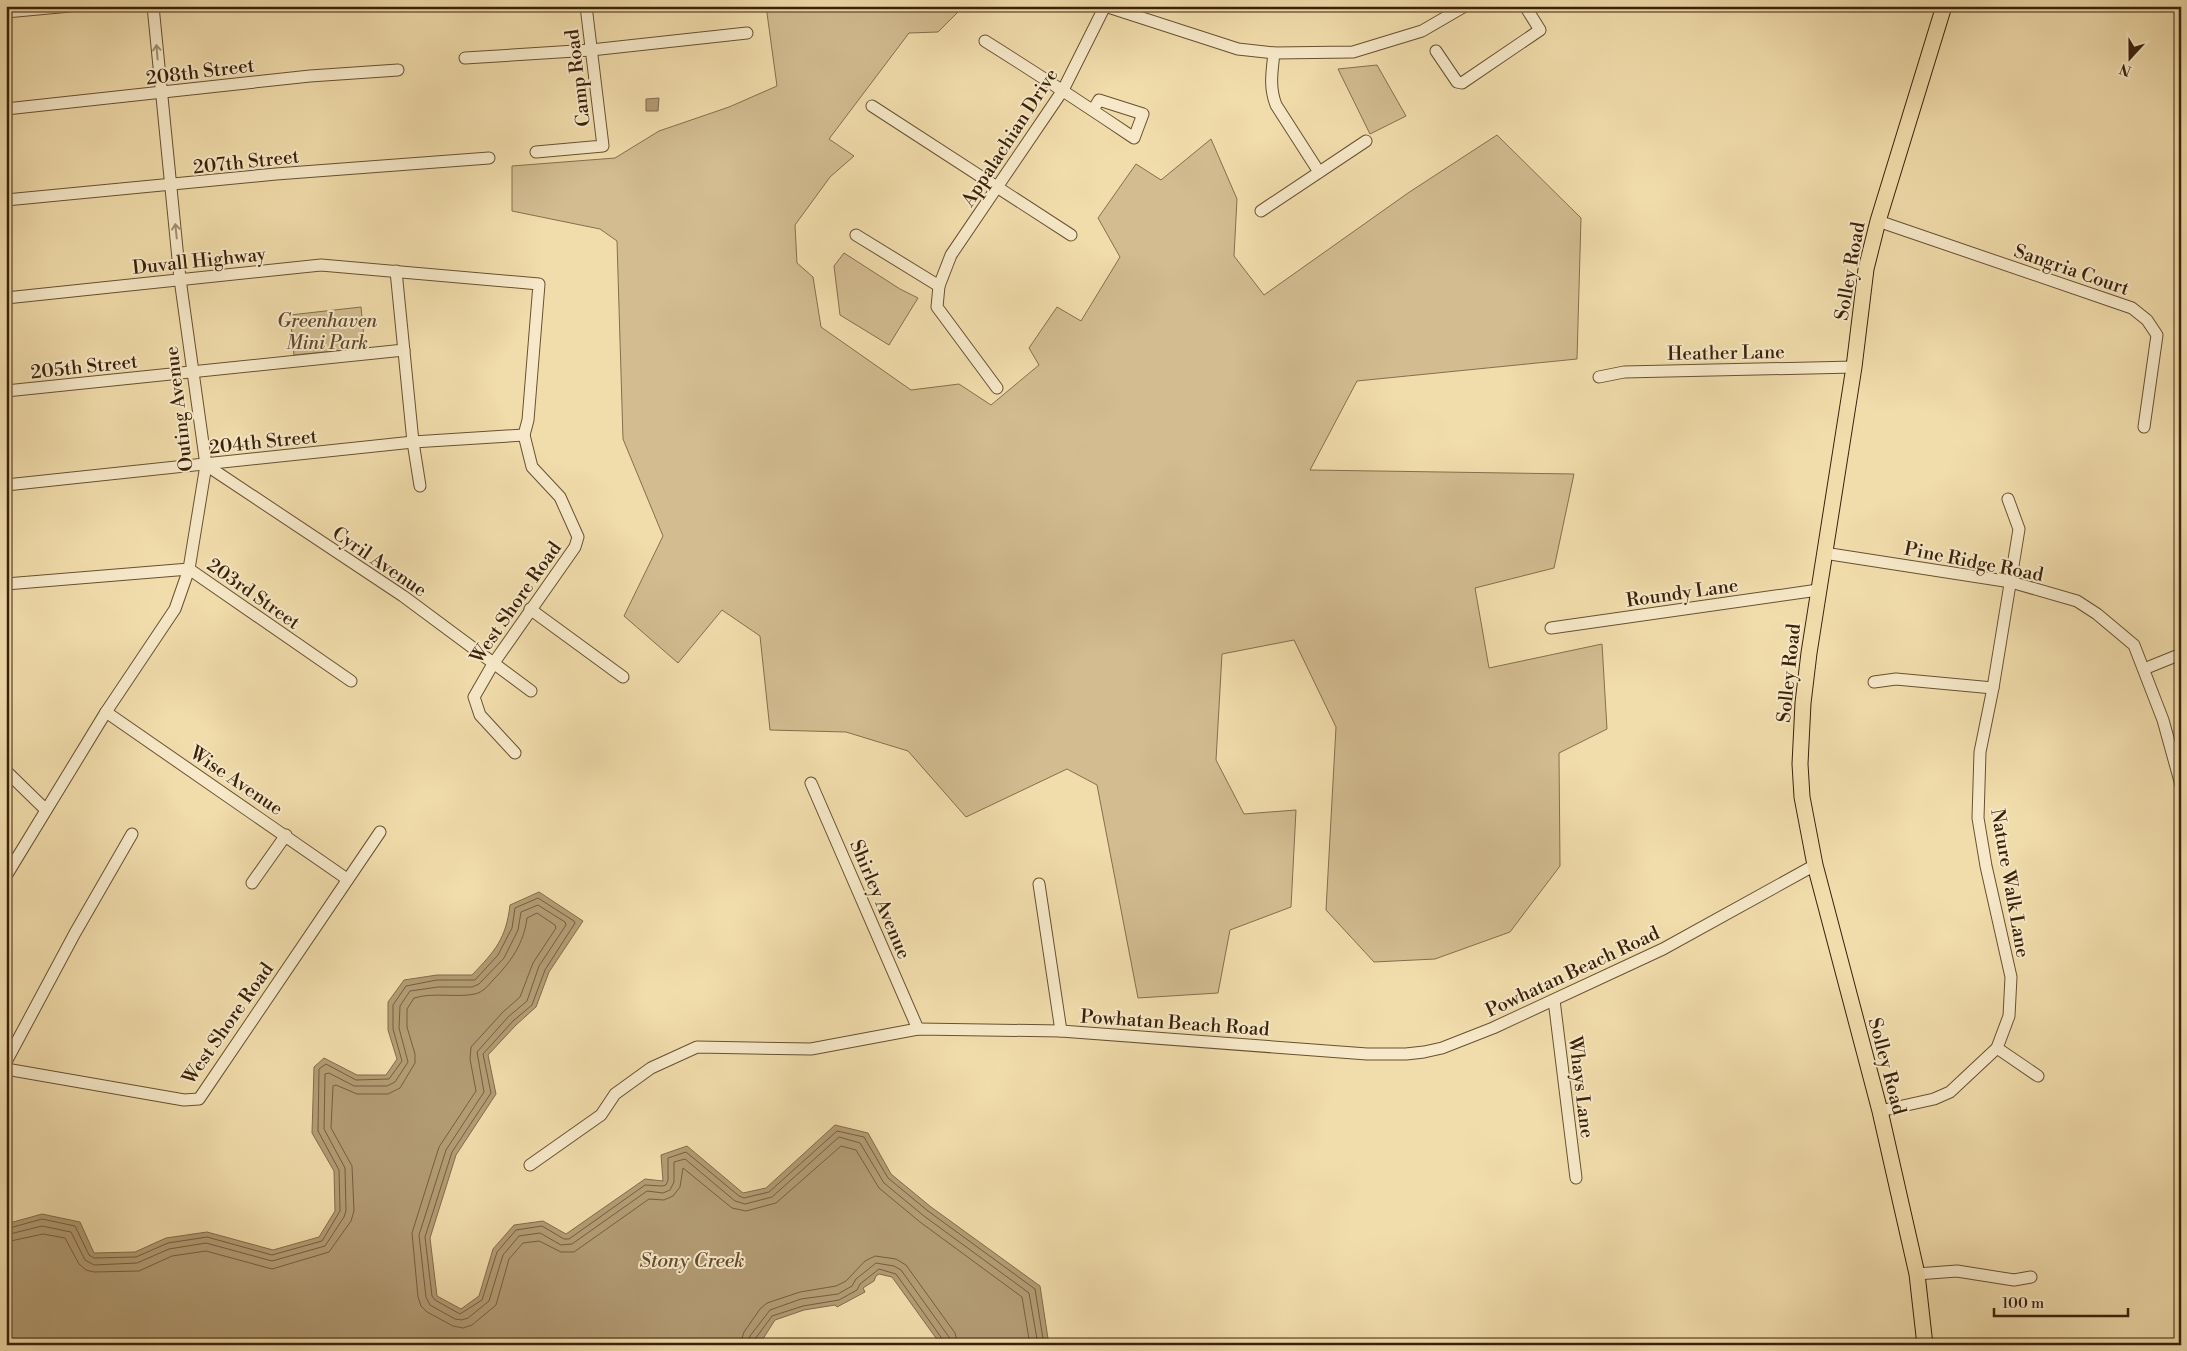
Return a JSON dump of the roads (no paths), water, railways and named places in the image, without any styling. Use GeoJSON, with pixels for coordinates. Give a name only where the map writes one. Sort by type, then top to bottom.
{"type":"FeatureCollection","features":[{"type":"Feature","properties":{"kind":"main road","name":"Solley Road"},"geometry":{"type":"LineString","coordinates":[[1925,1345],[1917,1274],[1880,1111],[1815,865],[1802,798],[1800,764],[1803,703],[1818,590],[1854,366],[1866,269],[1878,221],[1944,6]]}},
{"type":"Feature","properties":{"kind":"street"},"geometry":{"type":"LineString","coordinates":[[6,12],[70,6]]}},
{"type":"Feature","properties":{"kind":"street","name":"Outing Avenue"},"geometry":{"type":"LineString","coordinates":[[6,876],[106,712],[175,609],[190,569],[206,465],[180,279],[152,6]]}},
{"type":"Feature","properties":{"kind":"street","name":"Camp Road"},"geometry":{"type":"LineString","coordinates":[[536,152],[603,146],[586,6]]}},
{"type":"Feature","properties":{"kind":"street"},"geometry":{"type":"LineString","coordinates":[[1105,6],[1238,49],[1274,53],[1353,52],[1422,31],[1466,6]]}},
{"type":"Feature","properties":{"kind":"street","name":"Appalachian Drive"},"geometry":{"type":"LineString","coordinates":[[939,286],[951,255],[999,188],[1063,90],[1105,6]]}},
{"type":"Feature","properties":{"kind":"street"},"geometry":{"type":"LineString","coordinates":[[1436,51],[1457,82],[1462,83],[1540,30],[1525,6]]}},
{"type":"Feature","properties":{"kind":"street"},"geometry":{"type":"LineString","coordinates":[[464,58],[591,50],[747,33]]}},
{"type":"Feature","properties":{"kind":"street"},"geometry":{"type":"LineString","coordinates":[[985,41],[1094,110]]}},
{"type":"Feature","properties":{"kind":"street"},"geometry":{"type":"LineString","coordinates":[[1274,53],[1271,85],[1276,105],[1318,172]]}},
{"type":"Feature","properties":{"kind":"street","name":"208th Street"},"geometry":{"type":"LineString","coordinates":[[6,108],[310,76],[398,70]]}},
{"type":"Feature","properties":{"kind":"street"},"geometry":{"type":"LineString","coordinates":[[872,106],[1071,235]]}},
{"type":"Feature","properties":{"kind":"street"},"geometry":{"type":"LineString","coordinates":[[1261,211],[1366,141]]}},
{"type":"Feature","properties":{"kind":"street","name":"207th Street"},"geometry":{"type":"LineString","coordinates":[[6,200],[171,186],[276,174],[489,158]]}},
{"type":"Feature","properties":{"kind":"street","name":"Sangria Court"},"geometry":{"type":"LineString","coordinates":[[1878,221],[2132,308],[2147,320],[2157,335],[2144,428]]}},
{"type":"Feature","properties":{"kind":"street"},"geometry":{"type":"LineString","coordinates":[[856,235],[939,286],[937,307],[997,388]]}},
{"type":"Feature","properties":{"kind":"street","name":"Duvall Highway"},"geometry":{"type":"LineString","coordinates":[[6,298],[321,265],[396,271]]}},
{"type":"Feature","properties":{"kind":"street"},"geometry":{"type":"LineString","coordinates":[[396,271],[413,442],[420,486]]}},
{"type":"Feature","properties":{"kind":"street","name":"West Shore Road"},"geometry":{"type":"LineString","coordinates":[[396,271],[539,284],[528,420],[524,435],[532,467],[560,497],[578,537],[576,547],[530,609],[493,664],[474,698],[480,714],[515,753]]}},
{"type":"Feature","properties":{"kind":"street","name":"205th Street"},"geometry":{"type":"LineString","coordinates":[[6,392],[404,350]]}},
{"type":"Feature","properties":{"kind":"street","name":"Heather Lane"},"geometry":{"type":"LineString","coordinates":[[1599,377],[1624,372],[1854,366]]}},
{"type":"Feature","properties":{"kind":"street","name":"204th Street"},"geometry":{"type":"LineString","coordinates":[[6,485],[413,442],[524,435]]}},
{"type":"Feature","properties":{"kind":"street","name":"Cyril Avenue"},"geometry":{"type":"LineString","coordinates":[[206,465],[403,596],[531,691]]}},
{"type":"Feature","properties":{"kind":"street","name":"Nature Walk Lane"},"geometry":{"type":"LineString","coordinates":[[1880,1111],[1934,1099],[1950,1092],[1997,1048],[2009,1016],[2011,977],[1986,866],[1978,818],[1980,752],[1993,688],[2019,529],[2008,499]]}},
{"type":"Feature","properties":{"kind":"street","name":"Pine Ridge Road"},"geometry":{"type":"LineString","coordinates":[[1824,553],[2011,582],[2077,601],[2097,614],[2134,646],[2162,720],[2181,785]]}},
{"type":"Feature","properties":{"kind":"street","name":"203rd Street"},"geometry":{"type":"LineString","coordinates":[[6,584],[190,569],[351,681]]}},
{"type":"Feature","properties":{"kind":"street","name":"Roundy Lane"},"geometry":{"type":"LineString","coordinates":[[1551,628],[1818,590]]}},
{"type":"Feature","properties":{"kind":"street"},"geometry":{"type":"LineString","coordinates":[[530,609],[623,677]]}},
{"type":"Feature","properties":{"kind":"street"},"geometry":{"type":"LineString","coordinates":[[2144,669],[2181,654]]}},
{"type":"Feature","properties":{"kind":"street"},"geometry":{"type":"LineString","coordinates":[[1874,682],[1896,679],[1993,688]]}},
{"type":"Feature","properties":{"kind":"street","name":"Wise Avenue"},"geometry":{"type":"LineString","coordinates":[[106,712],[286,835],[346,879]]}},
{"type":"Feature","properties":{"kind":"street"},"geometry":{"type":"LineString","coordinates":[[6,771],[46,810]]}},
{"type":"Feature","properties":{"kind":"street","name":"Shirley Avenue"},"geometry":{"type":"LineString","coordinates":[[811,783],[918,1029]]}},
{"type":"Feature","properties":{"kind":"street","name":"West Shore Road"},"geometry":{"type":"LineString","coordinates":[[6,1069],[184,1100],[199,1098],[346,879],[380,832]]}},
{"type":"Feature","properties":{"kind":"street"},"geometry":{"type":"LineString","coordinates":[[6,1062],[132,834]]}},
{"type":"Feature","properties":{"kind":"street"},"geometry":{"type":"LineString","coordinates":[[252,883],[286,835]]}},
{"type":"Feature","properties":{"kind":"street","name":"Powhatan Beach Road"},"geometry":{"type":"LineString","coordinates":[[530,1165],[601,1115],[615,1094],[651,1068],[696,1047],[811,1049],[918,1029],[1061,1031],[1172,1041],[1292,1047],[1367,1054],[1406,1054],[1442,1048],[1493,1028],[1664,949],[1815,865]]}},
{"type":"Feature","properties":{"kind":"street"},"geometry":{"type":"LineString","coordinates":[[1039,884],[1061,1031]]}},
{"type":"Feature","properties":{"kind":"street","name":"Whays Lane"},"geometry":{"type":"LineString","coordinates":[[1554,1000],[1576,1178]]}},
{"type":"Feature","properties":{"kind":"street"},"geometry":{"type":"LineString","coordinates":[[1997,1048],[2038,1076]]}},
{"type":"Feature","properties":{"kind":"street"},"geometry":{"type":"LineString","coordinates":[[1917,1274],[1957,1271],[2014,1280],[2031,1277]]}},
{"type":"Feature","properties":{"kind":"water"},"geometry":{"type":"Polygon","coordinates":[[[659,98],[658,111],[646,111],[646,99],[659,98]]]}},
{"type":"Feature","properties":{"kind":"water","name":"Stony Creek"},"geometry":{"type":"Polygon","coordinates":[[[539,892],[583,921],[549,972],[536,1007],[488,1055],[496,1094],[456,1155],[430,1238],[437,1296],[461,1309],[479,1296],[493,1249],[514,1225],[543,1221],[566,1234],[645,1179],[663,1181],[661,1155],[687,1146],[743,1193],[766,1188],[835,1125],[868,1133],[891,1174],[931,1207],[1040,1286],[1049,1345],[941,1345],[892,1277],[879,1274],[874,1281],[863,1288],[865,1292],[837,1307],[835,1305],[804,1310],[775,1320],[759,1345],[6,1345],[6,1224],[42,1214],[80,1222],[94,1253],[135,1252],[166,1238],[207,1232],[273,1250],[319,1237],[335,1211],[334,1171],[312,1133],[314,1067],[324,1058],[357,1075],[386,1075],[397,1059],[388,1030],[388,1002],[404,980],[437,975],[472,975],[498,944],[506,927],[510,905],[539,892]]]}},
{"type":"Feature","properties":{"kind":"park label","name":"Greenhaven Mini Park"},"geometry":{"type":"Point","coordinates":[327,331]}}]}
